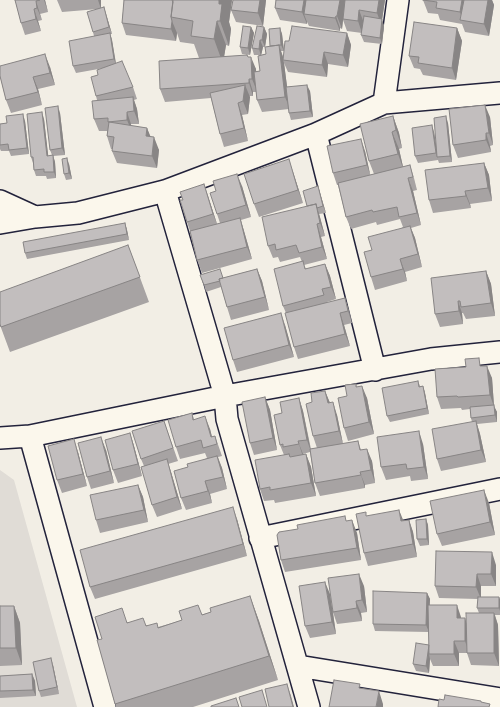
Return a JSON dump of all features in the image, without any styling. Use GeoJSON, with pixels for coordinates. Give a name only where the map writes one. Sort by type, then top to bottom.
{"type":"FeatureCollection","features":[{"type":"Feature","properties":{"kind":"street"},"geometry":{"type":"LineString","coordinates":[[384,103],[398,0]]}},
{"type":"Feature","properties":{"kind":"street"},"geometry":{"type":"LineString","coordinates":[[0,223],[35,217],[78,213],[165,191],[316,134],[384,103],[500,94]]}},
{"type":"Feature","properties":{"kind":"street"},"geometry":{"type":"LineString","coordinates":[[316,134],[376,370]]}},
{"type":"Feature","properties":{"kind":"street"},"geometry":{"type":"LineString","coordinates":[[165,191],[224,396],[227,420],[309,707]]}},
{"type":"Feature","properties":{"kind":"street"},"geometry":{"type":"LineString","coordinates":[[0,201],[35,217]]}},
{"type":"Feature","properties":{"kind":"street"},"geometry":{"type":"LineString","coordinates":[[0,438],[30,436],[224,396],[376,370],[430,359],[500,352]]}},
{"type":"Feature","properties":{"kind":"street"},"geometry":{"type":"LineString","coordinates":[[30,436],[105,707]]}},
{"type":"Feature","properties":{"kind":"street"},"geometry":{"type":"LineString","coordinates":[[260,538],[500,489]]}},
{"type":"Feature","properties":{"kind":"street"},"geometry":{"type":"LineString","coordinates":[[298,666],[500,699]]}},
{"type":"Feature","properties":{"kind":"shaded area"},"geometry":{"type":"Polygon","coordinates":[[[0,470],[14,480],[77,707],[0,707],[0,470]]]}},
{"type":"Feature","properties":{"kind":"building"},"geometry":{"type":"Polygon","coordinates":[[[15,0],[40,0],[36,1],[37,8],[34,9],[36,19],[21,23],[15,0]]]}},
{"type":"Feature","properties":{"kind":"building"},"geometry":{"type":"Polygon","coordinates":[[[124,0],[172,0],[171,29],[122,23],[124,0]]]}},
{"type":"Feature","properties":{"kind":"building"},"geometry":{"type":"Polygon","coordinates":[[[173,0],[219,0],[219,4],[222,4],[220,21],[217,21],[214,39],[191,36],[193,21],[171,17],[173,0]]]}},
{"type":"Feature","properties":{"kind":"building"},"geometry":{"type":"Polygon","coordinates":[[[233,0],[260,0],[258,13],[231,10],[233,0]]]}},
{"type":"Feature","properties":{"kind":"building"},"geometry":{"type":"Polygon","coordinates":[[[276,0],[304,0],[302,12],[275,8],[276,0]]]}},
{"type":"Feature","properties":{"kind":"building"},"geometry":{"type":"Polygon","coordinates":[[[306,0],[340,0],[337,16],[335,18],[304,14],[306,0]]]}},
{"type":"Feature","properties":{"kind":"building"},"geometry":{"type":"Polygon","coordinates":[[[345,0],[379,0],[377,13],[359,10],[358,21],[343,19],[345,0]]]}},
{"type":"Feature","properties":{"kind":"building"},"geometry":{"type":"Polygon","coordinates":[[[423,0],[462,0],[460,12],[436,8],[437,2],[423,0]]]}},
{"type":"Feature","properties":{"kind":"building"},"geometry":{"type":"Polygon","coordinates":[[[464,0],[488,0],[484,24],[460,20],[464,0]]]}},
{"type":"Feature","properties":{"kind":"building"},"geometry":{"type":"Polygon","coordinates":[[[104,7],[109,27],[93,32],[87,12],[104,7]]]}},
{"type":"Feature","properties":{"kind":"building"},"geometry":{"type":"Polygon","coordinates":[[[364,16],[382,19],[380,38],[361,35],[364,16]]]}},
{"type":"Feature","properties":{"kind":"building"},"geometry":{"type":"Polygon","coordinates":[[[414,22],[457,28],[452,68],[418,63],[419,57],[409,56],[414,22]]]}},
{"type":"Feature","properties":{"kind":"building"},"geometry":{"type":"Polygon","coordinates":[[[243,26],[251,27],[248,48],[240,47],[243,26]]]}},
{"type":"Feature","properties":{"kind":"building"},"geometry":{"type":"Polygon","coordinates":[[[257,26],[264,27],[259,49],[252,48],[257,26]]]}},
{"type":"Feature","properties":{"kind":"building"},"geometry":{"type":"Polygon","coordinates":[[[292,26],[347,33],[343,55],[324,52],[322,65],[283,60],[285,41],[289,41],[292,26]]]}},
{"type":"Feature","properties":{"kind":"building"},"geometry":{"type":"Polygon","coordinates":[[[280,28],[281,45],[270,46],[269,29],[280,28]]]}},
{"type":"Feature","properties":{"kind":"building"},"geometry":{"type":"Polygon","coordinates":[[[110,33],[114,59],[73,66],[69,41],[110,33]]]}},
{"type":"Feature","properties":{"kind":"building"},"geometry":{"type":"Polygon","coordinates":[[[279,45],[285,97],[257,100],[254,72],[260,71],[258,56],[266,54],[265,47],[279,45]]]}},
{"type":"Feature","properties":{"kind":"building"},"geometry":{"type":"Polygon","coordinates":[[[45,54],[50,73],[33,77],[38,92],[6,100],[0,76],[0,66],[45,54]]]}},
{"type":"Feature","properties":{"kind":"building"},"geometry":{"type":"Polygon","coordinates":[[[247,55],[248,57],[251,57],[252,79],[249,79],[249,83],[160,89],[159,61],[247,55]]]}},
{"type":"Feature","properties":{"kind":"building"},"geometry":{"type":"Polygon","coordinates":[[[122,61],[133,87],[96,96],[91,77],[98,75],[97,70],[122,61]]]}},
{"type":"Feature","properties":{"kind":"building"},"geometry":{"type":"Polygon","coordinates":[[[245,85],[243,101],[238,103],[244,128],[220,134],[210,93],[245,85]]]}},
{"type":"Feature","properties":{"kind":"building"},"geometry":{"type":"Polygon","coordinates":[[[307,85],[310,111],[289,113],[286,87],[307,85]]]}},
{"type":"Feature","properties":{"kind":"building"},"geometry":{"type":"Polygon","coordinates":[[[133,97],[134,111],[127,112],[127,120],[108,122],[108,118],[94,119],[92,101],[133,97]]]}},
{"type":"Feature","properties":{"kind":"building"},"geometry":{"type":"Polygon","coordinates":[[[485,105],[489,133],[486,133],[486,140],[453,145],[449,109],[485,105]]]}},
{"type":"Feature","properties":{"kind":"building"},"geometry":{"type":"Polygon","coordinates":[[[58,106],[62,148],[50,150],[45,108],[58,106]]]}},
{"type":"Feature","properties":{"kind":"building"},"geometry":{"type":"Polygon","coordinates":[[[42,112],[47,156],[53,155],[54,172],[44,172],[44,169],[34,170],[33,157],[31,157],[27,114],[42,112]]]}},
{"type":"Feature","properties":{"kind":"building"},"geometry":{"type":"Polygon","coordinates":[[[23,114],[27,148],[9,150],[8,144],[0,145],[0,124],[7,123],[6,116],[23,114]]]}},
{"type":"Feature","properties":{"kind":"building"},"geometry":{"type":"Polygon","coordinates":[[[393,116],[396,130],[392,132],[398,154],[369,161],[360,124],[393,116]]]}},
{"type":"Feature","properties":{"kind":"building"},"geometry":{"type":"Polygon","coordinates":[[[446,116],[450,156],[437,157],[434,118],[446,116]]]}},
{"type":"Feature","properties":{"kind":"building"},"geometry":{"type":"Polygon","coordinates":[[[109,122],[147,128],[146,136],[154,137],[152,156],[112,151],[114,137],[107,136],[109,122]]]}},
{"type":"Feature","properties":{"kind":"building"},"geometry":{"type":"Polygon","coordinates":[[[432,125],[436,153],[415,156],[412,128],[432,125]]]}},
{"type":"Feature","properties":{"kind":"building"},"geometry":{"type":"Polygon","coordinates":[[[361,139],[367,165],[333,173],[327,146],[361,139]]]}},
{"type":"Feature","properties":{"kind":"building"},"geometry":{"type":"Polygon","coordinates":[[[67,158],[69,173],[64,174],[62,159],[67,158]]]}},
{"type":"Feature","properties":{"kind":"building"},"geometry":{"type":"Polygon","coordinates":[[[289,159],[298,190],[254,204],[244,174],[289,159]]]}},
{"type":"Feature","properties":{"kind":"building"},"geometry":{"type":"Polygon","coordinates":[[[484,163],[488,188],[465,191],[466,196],[429,200],[425,170],[484,163]]]}},
{"type":"Feature","properties":{"kind":"building"},"geometry":{"type":"Polygon","coordinates":[[[410,165],[413,177],[408,178],[417,213],[399,217],[397,207],[373,212],[372,210],[346,217],[338,183],[410,165]]]}},
{"type":"Feature","properties":{"kind":"building"},"geometry":{"type":"Polygon","coordinates":[[[237,174],[246,205],[217,214],[210,193],[216,191],[213,181],[237,174]]]}},
{"type":"Feature","properties":{"kind":"building"},"geometry":{"type":"Polygon","coordinates":[[[204,184],[213,214],[187,222],[180,200],[183,200],[180,192],[204,184]]]}},
{"type":"Feature","properties":{"kind":"building"},"geometry":{"type":"Polygon","coordinates":[[[318,186],[323,206],[317,208],[316,204],[307,206],[303,191],[318,186]]]}},
{"type":"Feature","properties":{"kind":"building"},"geometry":{"type":"Polygon","coordinates":[[[316,204],[320,223],[317,224],[322,247],[299,253],[296,245],[276,250],[275,244],[268,246],[262,217],[316,204]]]}},
{"type":"Feature","properties":{"kind":"building"},"geometry":{"type":"Polygon","coordinates":[[[240,218],[247,247],[197,260],[190,231],[240,218]]]}},
{"type":"Feature","properties":{"kind":"building"},"geometry":{"type":"Polygon","coordinates":[[[125,223],[127,234],[25,253],[23,242],[125,223]]]}},
{"type":"Feature","properties":{"kind":"building"},"geometry":{"type":"Polygon","coordinates":[[[410,226],[418,254],[400,259],[403,269],[371,277],[364,252],[372,250],[368,237],[410,226]]]}},
{"type":"Feature","properties":{"kind":"building"},"geometry":{"type":"Polygon","coordinates":[[[128,245],[140,277],[1,327],[0,292],[128,245]]]}},
{"type":"Feature","properties":{"kind":"building"},"geometry":{"type":"Polygon","coordinates":[[[303,261],[305,269],[325,264],[331,287],[322,289],[324,295],[283,306],[274,269],[303,261]]]}},
{"type":"Feature","properties":{"kind":"building"},"geometry":{"type":"Polygon","coordinates":[[[220,269],[223,278],[219,279],[220,281],[204,285],[200,275],[220,269]]]}},
{"type":"Feature","properties":{"kind":"building"},"geometry":{"type":"Polygon","coordinates":[[[257,269],[265,297],[227,307],[219,279],[257,269]]]}},
{"type":"Feature","properties":{"kind":"building"},"geometry":{"type":"Polygon","coordinates":[[[486,271],[491,303],[461,307],[460,301],[458,301],[459,311],[435,314],[431,278],[486,271]]]}},
{"type":"Feature","properties":{"kind":"building"},"geometry":{"type":"Polygon","coordinates":[[[345,298],[348,311],[340,313],[345,334],[294,347],[285,313],[345,298]]]}},
{"type":"Feature","properties":{"kind":"building"},"geometry":{"type":"Polygon","coordinates":[[[281,313],[289,345],[233,360],[224,328],[281,313]]]}},
{"type":"Feature","properties":{"kind":"building"},"geometry":{"type":"Polygon","coordinates":[[[479,358],[480,366],[487,366],[490,395],[437,397],[435,369],[466,367],[465,359],[479,358]]]}},
{"type":"Feature","properties":{"kind":"building"},"geometry":{"type":"Polygon","coordinates":[[[418,381],[419,387],[423,386],[427,408],[387,416],[382,388],[418,381]]]}},
{"type":"Feature","properties":{"kind":"building"},"geometry":{"type":"Polygon","coordinates":[[[356,384],[356,387],[362,386],[369,422],[344,428],[338,398],[347,396],[345,385],[356,384]]]}},
{"type":"Feature","properties":{"kind":"building"},"geometry":{"type":"Polygon","coordinates":[[[325,391],[328,403],[333,402],[339,431],[313,436],[306,404],[312,402],[311,393],[325,391]]]}},
{"type":"Feature","properties":{"kind":"building"},"geometry":{"type":"Polygon","coordinates":[[[265,397],[273,438],[250,443],[242,402],[265,397]]]}},
{"type":"Feature","properties":{"kind":"building"},"geometry":{"type":"Polygon","coordinates":[[[299,398],[307,440],[298,441],[299,444],[283,447],[283,444],[280,445],[274,415],[282,413],[280,402],[299,398]]]}},
{"type":"Feature","properties":{"kind":"building"},"geometry":{"type":"Polygon","coordinates":[[[494,405],[495,415],[471,418],[470,407],[494,405]]]}},
{"type":"Feature","properties":{"kind":"building"},"geometry":{"type":"Polygon","coordinates":[[[192,413],[193,420],[205,416],[211,437],[215,436],[217,444],[203,448],[201,440],[176,447],[168,420],[192,413]]]}},
{"type":"Feature","properties":{"kind":"building"},"geometry":{"type":"Polygon","coordinates":[[[164,421],[173,448],[141,459],[132,431],[164,421]]]}},
{"type":"Feature","properties":{"kind":"building"},"geometry":{"type":"Polygon","coordinates":[[[476,421],[481,450],[437,459],[432,429],[476,421]]]}},
{"type":"Feature","properties":{"kind":"building"},"geometry":{"type":"Polygon","coordinates":[[[419,431],[424,467],[407,469],[406,464],[381,467],[377,437],[419,431]]]}},
{"type":"Feature","properties":{"kind":"building"},"geometry":{"type":"Polygon","coordinates":[[[130,433],[138,464],[113,470],[105,440],[130,433]]]}},
{"type":"Feature","properties":{"kind":"building"},"geometry":{"type":"Polygon","coordinates":[[[101,437],[110,471],[87,477],[78,443],[101,437]]]}},
{"type":"Feature","properties":{"kind":"building"},"geometry":{"type":"Polygon","coordinates":[[[74,439],[83,474],[57,480],[48,446],[74,439]]]}},
{"type":"Feature","properties":{"kind":"building"},"geometry":{"type":"Polygon","coordinates":[[[358,441],[360,450],[367,449],[371,470],[360,472],[361,475],[315,483],[310,449],[358,441]]]}},
{"type":"Feature","properties":{"kind":"building"},"geometry":{"type":"Polygon","coordinates":[[[289,454],[290,457],[306,454],[311,483],[270,490],[270,487],[260,489],[255,460],[289,454]]]}},
{"type":"Feature","properties":{"kind":"building"},"geometry":{"type":"Polygon","coordinates":[[[217,456],[223,477],[205,481],[208,491],[181,498],[174,471],[188,467],[187,464],[217,456]]]}},
{"type":"Feature","properties":{"kind":"building"},"geometry":{"type":"Polygon","coordinates":[[[167,459],[177,497],[152,505],[141,467],[167,459]]]}},
{"type":"Feature","properties":{"kind":"building"},"geometry":{"type":"Polygon","coordinates":[[[138,485],[144,510],[96,520],[90,495],[138,485]]]}},
{"type":"Feature","properties":{"kind":"building"},"geometry":{"type":"Polygon","coordinates":[[[484,490],[490,522],[437,534],[430,501],[484,490]]]}},
{"type":"Feature","properties":{"kind":"building"},"geometry":{"type":"Polygon","coordinates":[[[233,507],[243,544],[90,587],[80,550],[233,507]]]}},
{"type":"Feature","properties":{"kind":"building"},"geometry":{"type":"Polygon","coordinates":[[[399,510],[401,521],[409,520],[413,544],[364,553],[356,514],[366,512],[366,516],[399,510]]]}},
{"type":"Feature","properties":{"kind":"building"},"geometry":{"type":"Polygon","coordinates":[[[345,516],[346,521],[352,520],[357,548],[281,560],[277,535],[279,532],[298,529],[297,525],[345,516]]]}},
{"type":"Feature","properties":{"kind":"building"},"geometry":{"type":"Polygon","coordinates":[[[426,519],[427,539],[417,539],[416,520],[426,519]]]}},
{"type":"Feature","properties":{"kind":"building"},"geometry":{"type":"Polygon","coordinates":[[[436,551],[492,552],[491,574],[477,574],[476,587],[435,586],[436,551]]]}},
{"type":"Feature","properties":{"kind":"building"},"geometry":{"type":"Polygon","coordinates":[[[359,574],[362,600],[356,601],[357,608],[333,612],[328,578],[359,574]]]}},
{"type":"Feature","properties":{"kind":"building"},"geometry":{"type":"Polygon","coordinates":[[[325,582],[332,622],[305,626],[299,586],[325,582]]]}},
{"type":"Feature","properties":{"kind":"building"},"geometry":{"type":"Polygon","coordinates":[[[373,591],[427,593],[426,625],[373,624],[373,591]]]}},
{"type":"Feature","properties":{"kind":"building"},"geometry":{"type":"Polygon","coordinates":[[[250,596],[269,656],[115,704],[97,640],[102,639],[95,617],[122,608],[127,623],[143,618],[146,626],[157,623],[158,628],[182,620],[179,611],[198,605],[202,615],[211,612],[210,608],[250,596]]]}},
{"type":"Feature","properties":{"kind":"building"},"geometry":{"type":"Polygon","coordinates":[[[478,597],[499,597],[499,608],[477,608],[478,597]]]}},
{"type":"Feature","properties":{"kind":"building"},"geometry":{"type":"Polygon","coordinates":[[[428,605],[457,605],[457,618],[465,618],[465,641],[454,641],[454,654],[429,654],[428,605]]]}},
{"type":"Feature","properties":{"kind":"building"},"geometry":{"type":"Polygon","coordinates":[[[0,606],[14,606],[16,648],[0,648],[0,606]]]}},
{"type":"Feature","properties":{"kind":"building"},"geometry":{"type":"Polygon","coordinates":[[[466,613],[494,613],[494,653],[467,653],[466,613]]]}},
{"type":"Feature","properties":{"kind":"building"},"geometry":{"type":"Polygon","coordinates":[[[416,643],[429,645],[426,666],[413,664],[416,643]]]}},
{"type":"Feature","properties":{"kind":"building"},"geometry":{"type":"Polygon","coordinates":[[[51,658],[57,687],[39,691],[33,662],[51,658]]]}},
{"type":"Feature","properties":{"kind":"building"},"geometry":{"type":"Polygon","coordinates":[[[32,674],[33,690],[0,691],[0,676],[32,674]]]}},
{"type":"Feature","properties":{"kind":"building"},"geometry":{"type":"Polygon","coordinates":[[[334,680],[360,684],[359,688],[379,691],[376,707],[329,707],[334,680]]]}},
{"type":"Feature","properties":{"kind":"building"},"geometry":{"type":"Polygon","coordinates":[[[287,684],[293,707],[269,707],[265,689],[287,684]]]}},
{"type":"Feature","properties":{"kind":"building"},"geometry":{"type":"Polygon","coordinates":[[[262,690],[267,707],[242,707],[239,697],[262,690]]]}},
{"type":"Feature","properties":{"kind":"building"},"geometry":{"type":"Polygon","coordinates":[[[445,695],[490,704],[489,707],[438,707],[439,699],[444,700],[445,695]]]}},
{"type":"Feature","properties":{"kind":"building"},"geometry":{"type":"Polygon","coordinates":[[[236,698],[239,707],[211,707],[211,706],[236,698]]]}}]}
